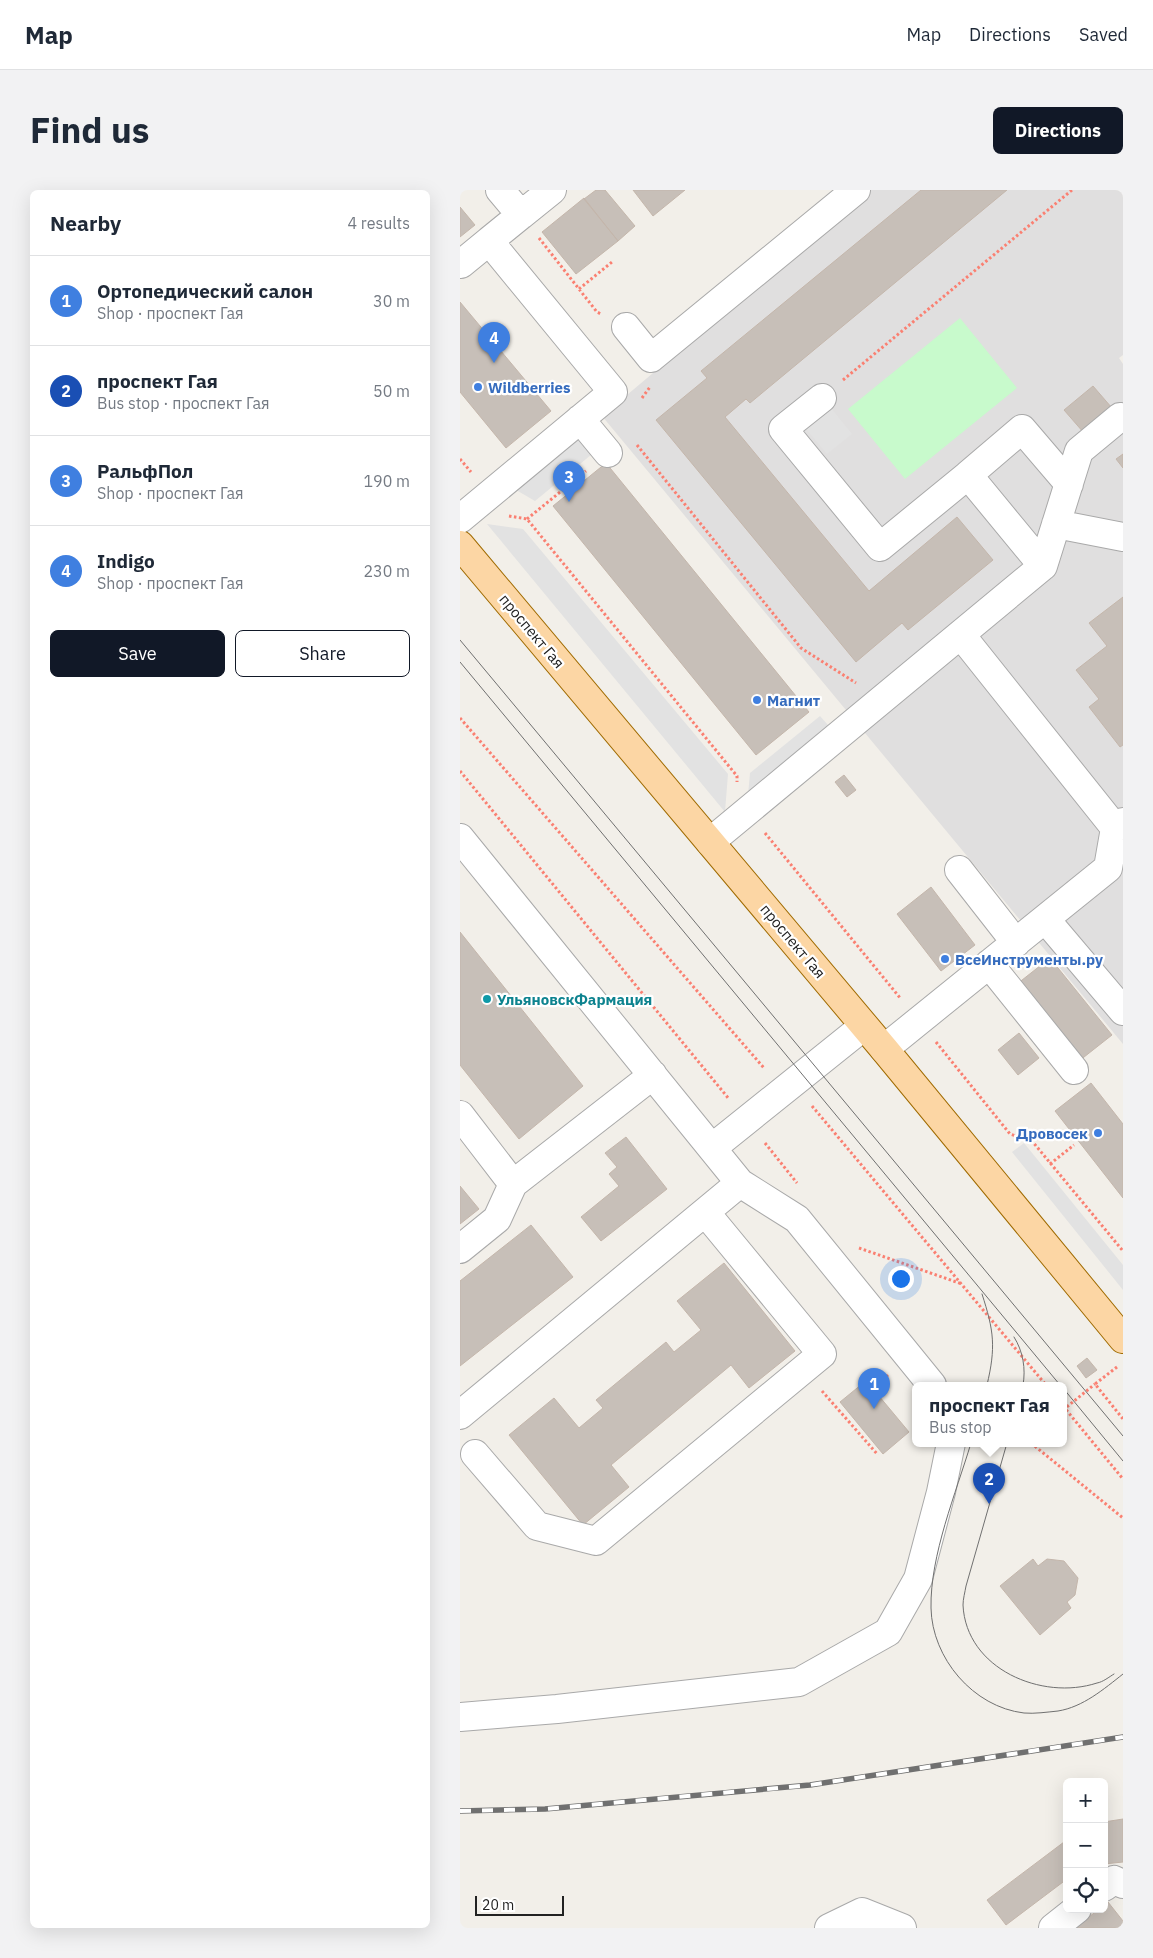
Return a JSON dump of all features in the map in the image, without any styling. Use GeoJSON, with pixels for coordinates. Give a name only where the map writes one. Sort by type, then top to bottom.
{"type":"FeatureCollection","features":[{"type":"Feature","properties":{"kind":"main road","name":"проспект Гая"},"geometry":{"type":"LineString","coordinates":[[460,545],[884,1049],[1123,1339]]}},
{"type":"Feature","properties":{"kind":"lane"},"geometry":{"type":"LineString","coordinates":[[500,190],[521,215]]}},
{"type":"Feature","properties":{"kind":"lane"},"geometry":{"type":"LineString","coordinates":[[460,263],[552,190]]}},
{"type":"Feature","properties":{"kind":"lane"},"geometry":{"type":"LineString","coordinates":[[626,327],[651,358],[856,190]]}},
{"type":"Feature","properties":{"kind":"lane"},"geometry":{"type":"LineString","coordinates":[[460,518],[613,392],[489,241]]}},
{"type":"Feature","properties":{"kind":"lane"},"geometry":{"type":"LineString","coordinates":[[822,398],[783,429],[880,547],[1022,429],[1069,484]]}},
{"type":"Feature","properties":{"kind":"lane"},"geometry":{"type":"LineString","coordinates":[[710,842],[1043,566],[1079,451],[1120,417]]}},
{"type":"Feature","properties":{"kind":"lane"},"geometry":{"type":"LineString","coordinates":[[580,419],[608,453]]}},
{"type":"Feature","properties":{"kind":"lane"},"geometry":{"type":"LineString","coordinates":[[968,475],[1043,566]]}},
{"type":"Feature","properties":{"kind":"lane"},"geometry":{"type":"LineString","coordinates":[[1056,524],[1123,538]]}},
{"type":"Feature","properties":{"kind":"lane"},"geometry":{"type":"LineString","coordinates":[[884,1049],[1108,868],[1119,825],[961,635]]}},
{"type":"Feature","properties":{"kind":"lane"},"geometry":{"type":"LineString","coordinates":[[460,838],[740,1182],[797,1219],[930,1382]]}},
{"type":"Feature","properties":{"kind":"lane"},"geometry":{"type":"LineString","coordinates":[[959,870],[1016,943]]}},
{"type":"Feature","properties":{"kind":"lane"},"geometry":{"type":"LineString","coordinates":[[1046,920],[1118,995]]}},
{"type":"Feature","properties":{"kind":"lane"},"geometry":{"type":"LineString","coordinates":[[989,964],[1074,1070]]}},
{"type":"Feature","properties":{"kind":"lane"},"geometry":{"type":"LineString","coordinates":[[712,1148],[864,1026]]}},
{"type":"Feature","properties":{"kind":"lane"},"geometry":{"type":"LineString","coordinates":[[460,1248],[497,1219],[513,1184],[653,1075]]}},
{"type":"Feature","properties":{"kind":"lane"},"geometry":{"type":"LineString","coordinates":[[460,1115],[513,1184]]}},
{"type":"Feature","properties":{"kind":"lane"},"geometry":{"type":"LineString","coordinates":[[460,1416],[740,1182]]}},
{"type":"Feature","properties":{"kind":"lane"},"geometry":{"type":"LineString","coordinates":[[475,1454],[537,1526],[596,1541],[822,1354],[705,1212]]}},
{"type":"Feature","properties":{"kind":"lane"},"geometry":{"type":"LineString","coordinates":[[460,1717],[566,1708],[799,1682],[888,1632],[918,1579],[941,1492],[950,1447]]}},
{"type":"Feature","properties":{"kind":"lane"},"geometry":{"type":"LineString","coordinates":[[1108,1884],[1114,1880],[1123,1884]]}},
{"type":"Feature","properties":{"kind":"lane"},"geometry":{"type":"LineString","coordinates":[[829,1928],[862,1912],[902,1928]]}},
{"type":"Feature","properties":{"kind":"lane"},"geometry":{"type":"LineString","coordinates":[[1053,1928],[1071,1913]]}},
{"type":"Feature","properties":{"kind":"path"},"geometry":{"type":"LineString","coordinates":[[822,398],[1072,190]]}},
{"type":"Feature","properties":{"kind":"path"},"geometry":{"type":"LineString","coordinates":[[521,215],[597,312]]}},
{"type":"Feature","properties":{"kind":"path"},"geometry":{"type":"LineString","coordinates":[[579,289],[612,262]]}},
{"type":"Feature","properties":{"kind":"path"},"geometry":{"type":"LineString","coordinates":[[636,444],[801,648],[882,700]]}},
{"type":"Feature","properties":{"kind":"path"},"geometry":{"type":"LineString","coordinates":[[527,519],[608,453]]}},
{"type":"Feature","properties":{"kind":"path"},"geometry":{"type":"LineString","coordinates":[[460,459],[505,515],[527,519],[737,776],[737,798],[747,811],[1010,1134],[1032,1141],[1123,1251]]}},
{"type":"Feature","properties":{"kind":"path"},"geometry":{"type":"LineString","coordinates":[[460,718],[774,1080],[804,1097],[1043,1382]]}},
{"type":"Feature","properties":{"kind":"path"},"geometry":{"type":"LineString","coordinates":[[460,771],[803,1190]]}},
{"type":"Feature","properties":{"kind":"path"},"geometry":{"type":"LineString","coordinates":[[1050,1164],[1074,1145]]}},
{"type":"Feature","properties":{"kind":"path"},"geometry":{"type":"LineString","coordinates":[[856,1246],[962,1285]]}},
{"type":"Feature","properties":{"kind":"path"},"geometry":{"type":"LineString","coordinates":[[1067,1405],[1123,1362]]}},
{"type":"Feature","properties":{"kind":"path"},"geometry":{"type":"LineString","coordinates":[[803,1370],[878,1455]]}},
{"type":"Feature","properties":{"kind":"path"},"geometry":{"type":"LineString","coordinates":[[1095,1384],[1123,1419]]}},
{"type":"Feature","properties":{"kind":"path"},"geometry":{"type":"LineString","coordinates":[[1067,1413],[1123,1479]]}},
{"type":"Feature","properties":{"kind":"path"},"geometry":{"type":"LineString","coordinates":[[1036,1447],[1123,1518]]}},
{"type":"Feature","properties":{"kind":"shaded area"},"geometry":{"type":"Polygon","coordinates":[[[848,190],[1123,190],[1123,355],[1119,358],[1123,364],[1123,1044],[602,416],[856,202],[848,190]]]}},
{"type":"Feature","properties":{"kind":"shaded area"},"geometry":{"type":"Polygon","coordinates":[[[817,391],[852,434],[827,454],[792,412],[817,391]]]}},
{"type":"Feature","properties":{"kind":"shaded area"},"geometry":{"type":"Polygon","coordinates":[[[581,430],[597,450],[535,501],[511,487],[581,430]]]}},
{"type":"Feature","properties":{"kind":"shaded area"},"geometry":{"type":"Polygon","coordinates":[[[487,524],[523,529],[728,774],[725,812],[487,524]]]}},
{"type":"Feature","properties":{"kind":"shaded area"},"geometry":{"type":"Polygon","coordinates":[[[820,716],[836,734],[747,806],[750,773],[820,716]]]}},
{"type":"Feature","properties":{"kind":"shaded area"},"geometry":{"type":"Polygon","coordinates":[[[1024,1143],[1123,1265],[1123,1290],[1012,1152],[1024,1143]]]}},
{"type":"Feature","properties":{"kind":"green space"},"geometry":{"type":"Polygon","coordinates":[[[960,318],[1017,388],[905,479],[848,409],[960,318]]]}},
{"type":"Feature","properties":{"kind":"building"},"geometry":{"type":"Polygon","coordinates":[[[596,190],[605,190],[635,226],[618,241],[584,199],[596,190]]]}},
{"type":"Feature","properties":{"kind":"building"},"geometry":{"type":"Polygon","coordinates":[[[633,190],[685,190],[653,216],[633,190]]]}},
{"type":"Feature","properties":{"kind":"building"},"geometry":{"type":"Polygon","coordinates":[[[921,190],[1007,190],[750,403],[746,399],[725,417],[869,591],[957,517],[993,560],[908,630],[902,623],[856,662],[656,420],[707,378],[701,371],[921,190]]]}},
{"type":"Feature","properties":{"kind":"building"},"geometry":{"type":"Polygon","coordinates":[[[584,198],[618,241],[576,274],[542,232],[584,198]]]}},
{"type":"Feature","properties":{"kind":"building"},"geometry":{"type":"Polygon","coordinates":[[[460,207],[475,225],[460,237],[460,207]]]}},
{"type":"Feature","properties":{"kind":"building"},"geometry":{"type":"Polygon","coordinates":[[[460,302],[551,411],[506,448],[460,392],[460,302]]]}},
{"type":"Feature","properties":{"kind":"building"},"geometry":{"type":"Polygon","coordinates":[[[1093,386],[1112,408],[1084,433],[1064,410],[1093,386]]]}},
{"type":"Feature","properties":{"kind":"building"},"geometry":{"type":"Polygon","coordinates":[[[1123,454],[1123,468],[1116,459],[1123,454]]]}},
{"type":"Feature","properties":{"kind":"building"},"geometry":{"type":"Polygon","coordinates":[[[606,463],[809,712],[756,755],[553,506],[606,463]]]}},
{"type":"Feature","properties":{"kind":"building"},"geometry":{"type":"Polygon","coordinates":[[[1123,597],[1123,745],[1120,747],[1089,707],[1099,699],[1076,670],[1107,646],[1089,623],[1123,597]]]}},
{"type":"Feature","properties":{"kind":"building"},"geometry":{"type":"Polygon","coordinates":[[[844,775],[856,790],[847,797],[835,782],[844,775]]]}},
{"type":"Feature","properties":{"kind":"building"},"geometry":{"type":"Polygon","coordinates":[[[931,887],[975,945],[941,971],[897,914],[931,887]]]}},
{"type":"Feature","properties":{"kind":"building","name":"УльяновскФармация"},"geometry":{"type":"Polygon","coordinates":[[[460,932],[583,1086],[519,1139],[460,1065],[460,932]]]}},
{"type":"Feature","properties":{"kind":"building"},"geometry":{"type":"Polygon","coordinates":[[[1050,958],[1112,1035],[1079,1061],[1017,984],[1050,958]]]}},
{"type":"Feature","properties":{"kind":"building"},"geometry":{"type":"Polygon","coordinates":[[[1019,1033],[1039,1058],[1018,1075],[998,1050],[1019,1033]]]}},
{"type":"Feature","properties":{"kind":"building","name":"Дровосек"},"geometry":{"type":"Polygon","coordinates":[[[1091,1083],[1123,1124],[1123,1198],[1055,1111],[1091,1083]]]}},
{"type":"Feature","properties":{"kind":"building"},"geometry":{"type":"Polygon","coordinates":[[[626,1137],[667,1189],[601,1241],[581,1217],[619,1186],[609,1174],[617,1167],[605,1153],[626,1137]]]}},
{"type":"Feature","properties":{"kind":"building"},"geometry":{"type":"Polygon","coordinates":[[[460,1186],[479,1209],[460,1224],[460,1186]]]}},
{"type":"Feature","properties":{"kind":"building"},"geometry":{"type":"Polygon","coordinates":[[[531,1225],[573,1277],[460,1366],[460,1281],[531,1225]]]}},
{"type":"Feature","properties":{"kind":"building"},"geometry":{"type":"Polygon","coordinates":[[[724,1263],[795,1351],[749,1388],[731,1365],[611,1465],[629,1487],[583,1525],[509,1435],[554,1398],[579,1428],[603,1408],[596,1400],[666,1342],[674,1352],[701,1330],[677,1301],[724,1263]]]}},
{"type":"Feature","properties":{"kind":"building"},"geometry":{"type":"Polygon","coordinates":[[[1087,1358],[1097,1370],[1086,1378],[1077,1366],[1087,1358]]]}},
{"type":"Feature","properties":{"kind":"building"},"geometry":{"type":"Polygon","coordinates":[[[873,1375],[886,1391],[879,1396],[909,1432],[883,1454],[840,1402],[873,1375]]]}},
{"type":"Feature","properties":{"kind":"building"},"geometry":{"type":"Polygon","coordinates":[[[1033,1559],[1038,1566],[1047,1559],[1064,1561],[1078,1578],[1075,1595],[1067,1602],[1071,1608],[1040,1635],[1000,1586],[1033,1559]]]}},
{"type":"Feature","properties":{"kind":"building"},"geometry":{"type":"Polygon","coordinates":[[[1123,1819],[1123,1862],[1108,1864],[1108,1821],[1123,1819]]]}},
{"type":"Feature","properties":{"kind":"building"},"geometry":{"type":"Polygon","coordinates":[[[1063,1843],[1063,1882],[1006,1925],[987,1900],[1063,1843]]]}},
{"type":"Feature","properties":{"kind":"building"},"geometry":{"type":"Polygon","coordinates":[[[1108,1902],[1123,1921],[1123,1928],[1075,1928],[1094,1913],[1108,1913],[1108,1902]]]}},
{"type":"Feature","properties":{"kind":"tram line"},"geometry":{"type":"LineString","coordinates":[[460,640],[1123,1436]]}},
{"type":"Feature","properties":{"kind":"tram line"},"geometry":{"type":"LineString","coordinates":[[460,662],[1058,1382]]}},
{"type":"Feature","properties":{"kind":"tram line"},"geometry":{"type":"LineString","coordinates":[[982,1294],[989,1318],[993,1349],[988,1382]]}},
{"type":"Feature","properties":{"kind":"tram line"},"geometry":{"type":"LineString","coordinates":[[1014,1337],[1020,1348],[1023,1360],[1023,1382]]}},
{"type":"Feature","properties":{"kind":"tram line"},"geometry":{"type":"LineString","coordinates":[[1067,1393],[1123,1461]]}},
{"type":"Feature","properties":{"kind":"tram line"},"geometry":{"type":"LineString","coordinates":[[970,1447],[939,1546],[932,1588],[931,1608],[933,1627],[947,1662],[972,1690],[988,1701],[1005,1709],[1024,1713],[1058,1711],[1076,1706],[1093,1697],[1123,1674]]}},
{"type":"Feature","properties":{"kind":"tram line"},"geometry":{"type":"LineString","coordinates":[[1006,1447],[966,1586],[963,1605],[967,1627],[977,1647],[992,1663],[1010,1675],[1031,1683],[1053,1687],[1076,1687],[1104,1681],[1114,1674]]}},
{"type":"Feature","properties":{"kind":"railway"},"geometry":{"type":"LineString","coordinates":[[460,1811],[545,1809],[810,1785],[1123,1737]]}},
{"type":"Feature","properties":{"kind":"place","name":"Indigo"},"geometry":{"type":"Point","coordinates":[494,363]}},
{"type":"Feature","properties":{"kind":"place","name":"Wildberries"},"geometry":{"type":"Point","coordinates":[478,387]}},
{"type":"Feature","properties":{"kind":"place","name":"РальфПол"},"geometry":{"type":"Point","coordinates":[569,502]}},
{"type":"Feature","properties":{"kind":"place","name":"Магнит"},"geometry":{"type":"Point","coordinates":[757,700]}},
{"type":"Feature","properties":{"kind":"place","name":"ВсеИнструменты.ру"},"geometry":{"type":"Point","coordinates":[945,959]}},
{"type":"Feature","properties":{"kind":"place","name":"УльяновскФармация"},"geometry":{"type":"Point","coordinates":[487,999]}},
{"type":"Feature","properties":{"kind":"place","name":"Дровосек"},"geometry":{"type":"Point","coordinates":[1098,1133]}},
{"type":"Feature","properties":{"kind":"place","name":"Ортопедический салон"},"geometry":{"type":"Point","coordinates":[874,1409]}},
{"type":"Feature","properties":{"kind":"place","name":"проспект Гая"},"geometry":{"type":"Point","coordinates":[989,1504]}}]}
